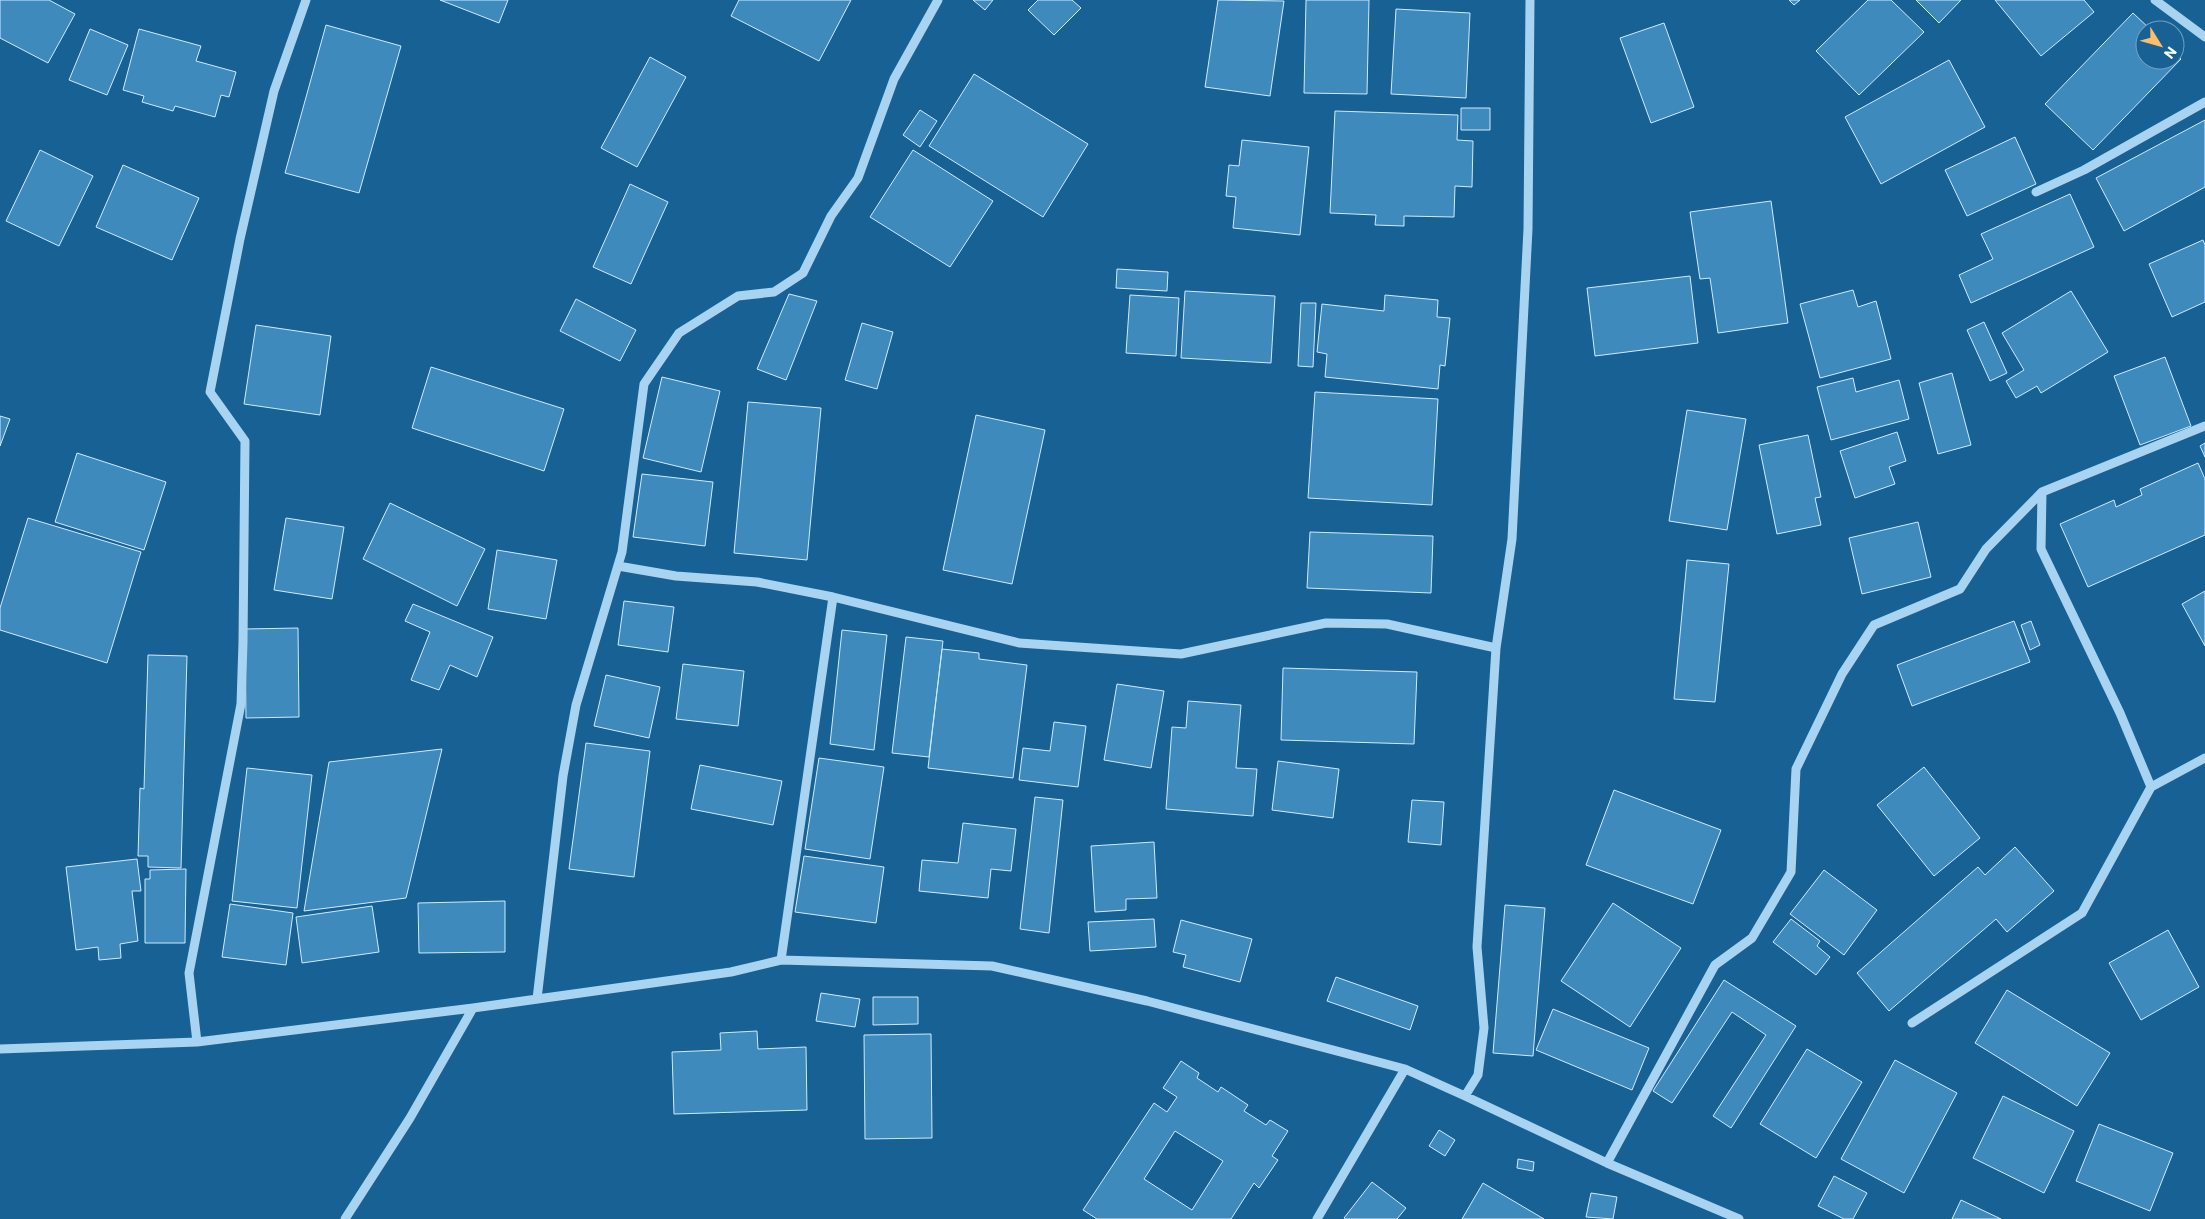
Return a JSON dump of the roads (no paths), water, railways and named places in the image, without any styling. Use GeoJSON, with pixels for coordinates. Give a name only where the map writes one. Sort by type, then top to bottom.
{"type":"FeatureCollection","features":[{"type":"Feature","properties":{"kind":"street"},"geometry":{"type":"LineString","coordinates":[[197,1042],[189,973],[241,704],[243,642],[245,441],[210,392],[240,239],[274,91],[306,0]]}},
{"type":"Feature","properties":{"kind":"street"},"geometry":{"type":"LineString","coordinates":[[537,999],[563,776],[576,705],[622,552],[644,384],[679,333],[738,296],[774,292],[803,273],[830,216],[858,178],[894,79],[938,0]]}},
{"type":"Feature","properties":{"kind":"street"},"geometry":{"type":"LineString","coordinates":[[1465,1096],[1478,1075],[1484,1028],[1477,947],[1496,648],[1512,539],[1528,229],[1530,0]]}},
{"type":"Feature","properties":{"kind":"street"},"geometry":{"type":"LineString","coordinates":[[2155,0],[2205,36]]}},
{"type":"Feature","properties":{"kind":"street"},"geometry":{"type":"LineString","coordinates":[[2036,192],[2084,170],[2205,102]]}},
{"type":"Feature","properties":{"kind":"street"},"geometry":{"type":"LineString","coordinates":[[1607,1163],[1714,965],[1752,938],[1791,872],[1796,769],[1842,674],[1874,626],[1960,589],[1986,548],[2042,492],[2205,426]]}},
{"type":"Feature","properties":{"kind":"street"},"geometry":{"type":"LineString","coordinates":[[2042,492],[2040,549],[2120,713],[2151,787]]}},
{"type":"Feature","properties":{"kind":"street"},"geometry":{"type":"LineString","coordinates":[[618,566],[676,576],[757,582],[833,597],[1019,643],[1181,654],[1326,623],[1387,624],[1496,648]]}},
{"type":"Feature","properties":{"kind":"street"},"geometry":{"type":"LineString","coordinates":[[781,960],[833,597]]}},
{"type":"Feature","properties":{"kind":"street"},"geometry":{"type":"LineString","coordinates":[[1912,1023],[2082,913],[2151,787],[2205,758]]}},
{"type":"Feature","properties":{"kind":"street"},"geometry":{"type":"LineString","coordinates":[[0,1049],[197,1042],[473,1008],[731,972],[781,960],[992,966],[1147,1001],[1405,1070],[1607,1163],[1739,1219]]}},
{"type":"Feature","properties":{"kind":"street"},"geometry":{"type":"LineString","coordinates":[[345,1219],[410,1118],[473,1008]]}},
{"type":"Feature","properties":{"kind":"street"},"geometry":{"type":"LineString","coordinates":[[1317,1219],[1405,1070]]}}]}
